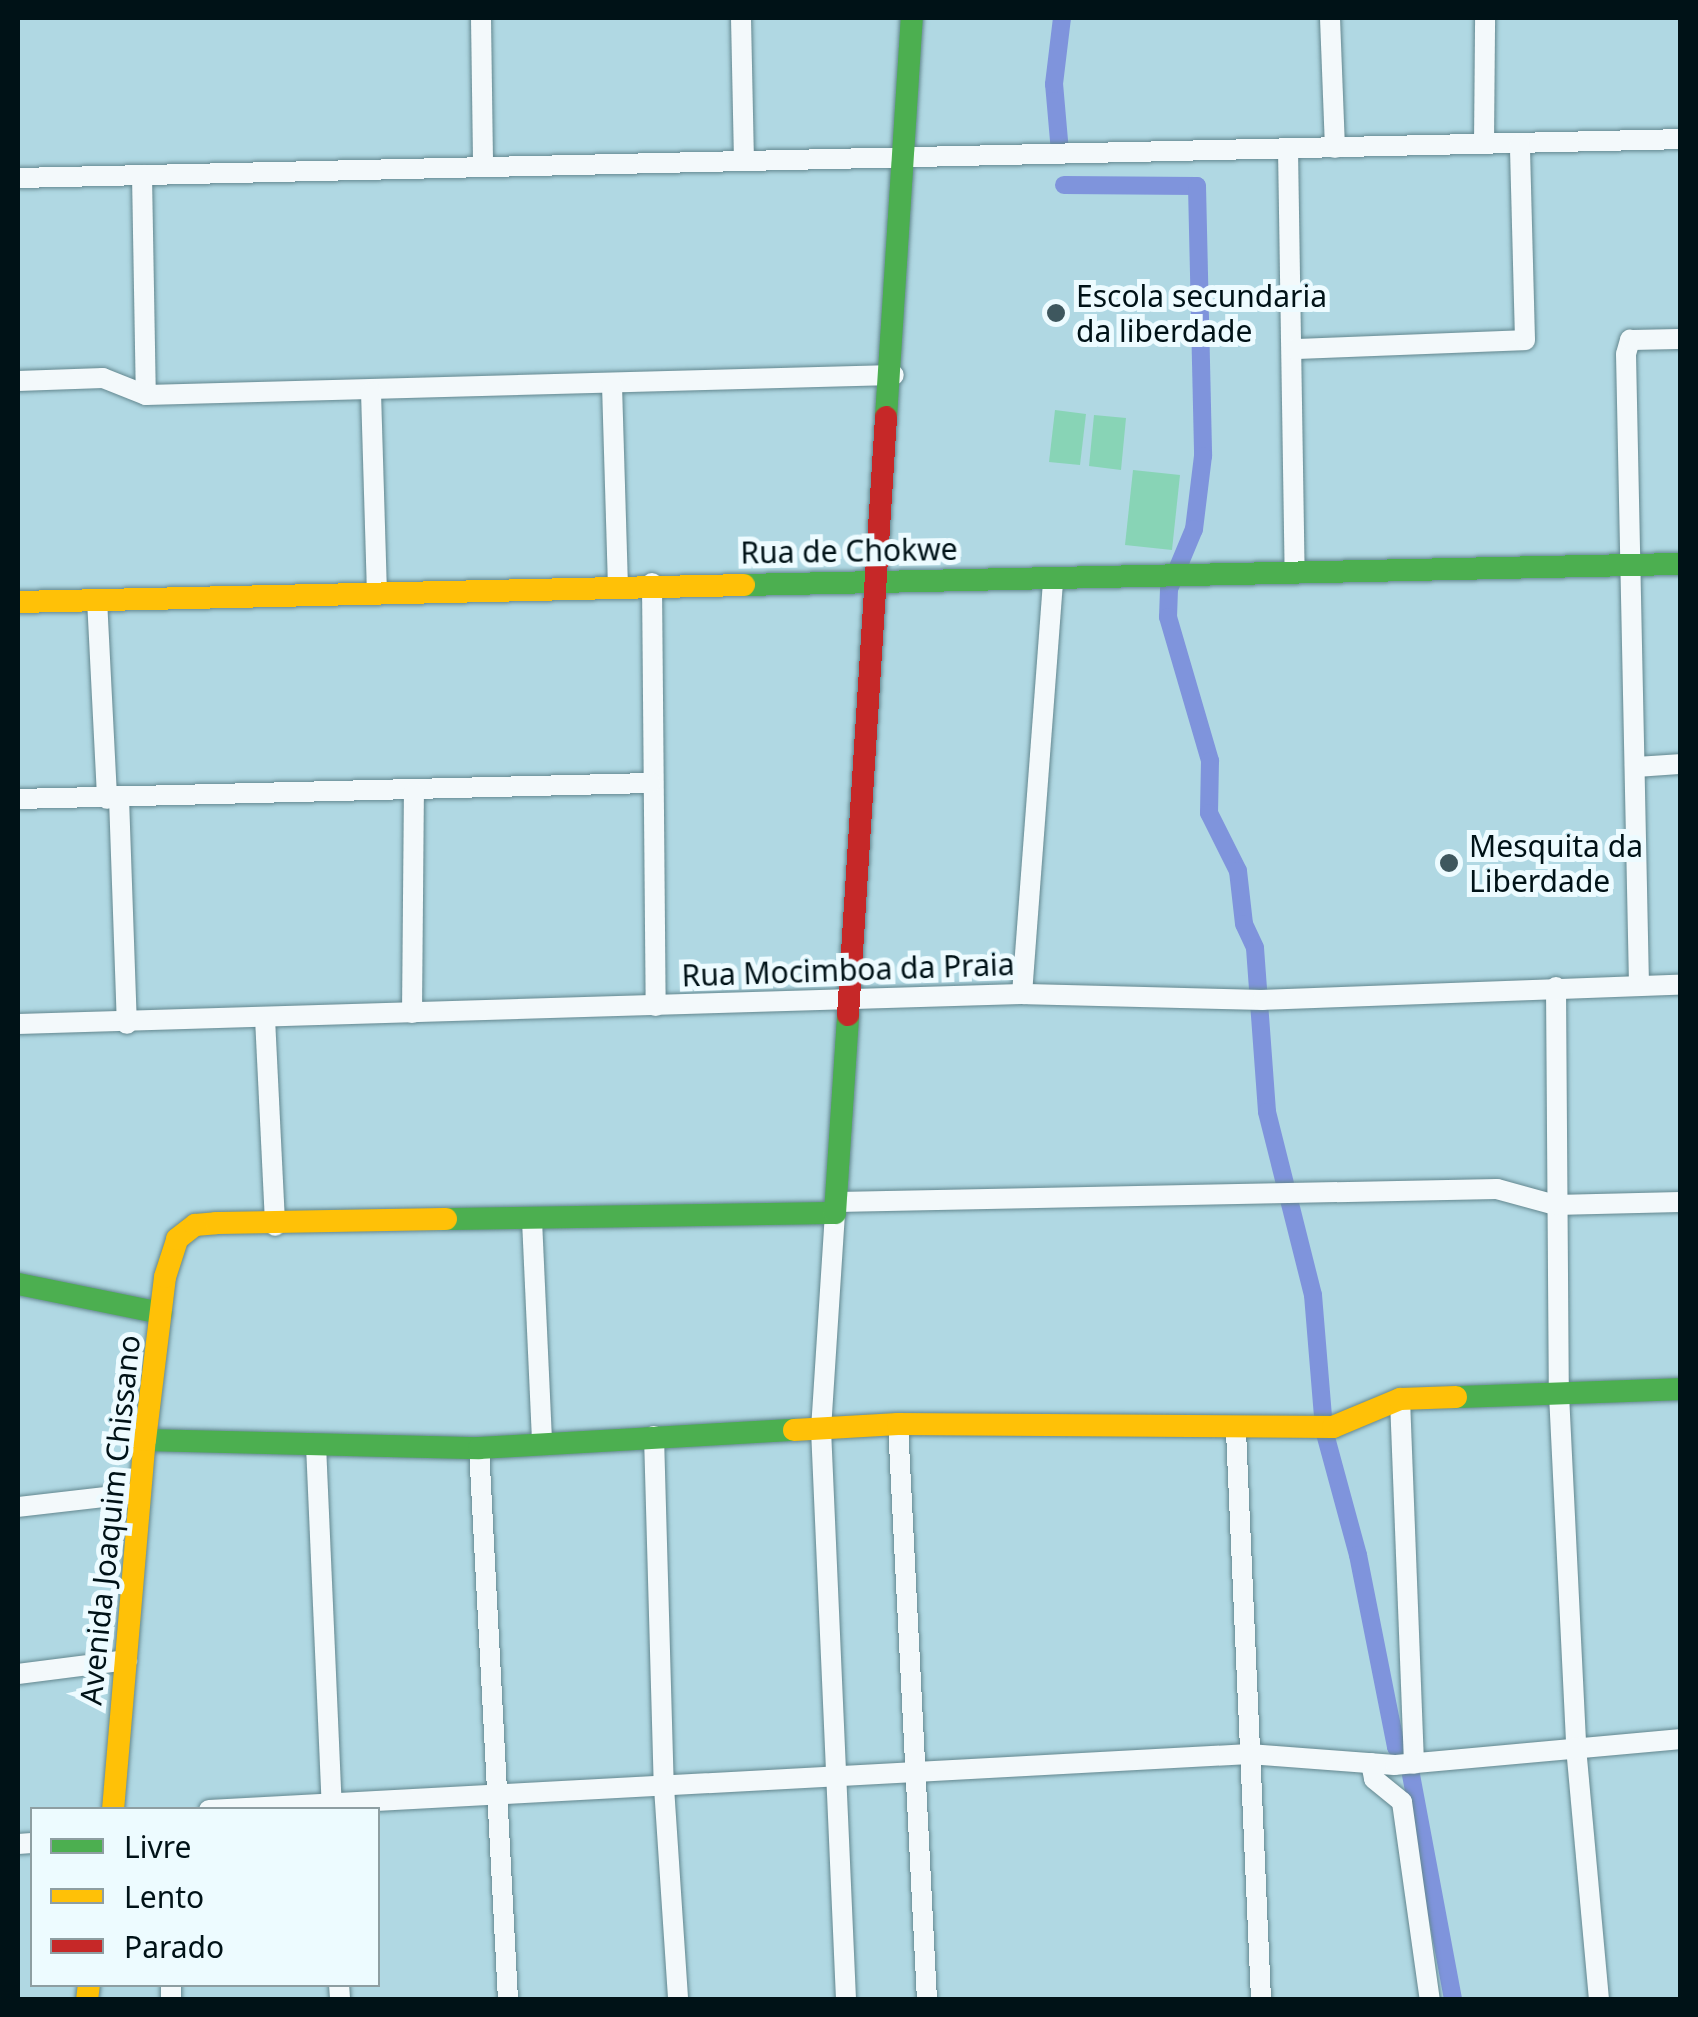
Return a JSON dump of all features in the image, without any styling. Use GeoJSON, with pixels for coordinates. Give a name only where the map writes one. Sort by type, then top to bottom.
{"type":"FeatureCollection","features":[{"type":"Feature","properties":{"kind":"street"},"geometry":{"type":"LineString","coordinates":[[481,18],[483,165]]}},
{"type":"Feature","properties":{"kind":"street"},"geometry":{"type":"LineString","coordinates":[[741,18],[744,158]]}},
{"type":"Feature","properties":{"kind":"street"},"geometry":{"type":"LineString","coordinates":[[846,2000],[833,1779],[821,1430],[876,582],[894,375],[912,18]]}},
{"type":"Feature","properties":{"kind":"street"},"geometry":{"type":"LineString","coordinates":[[1330,18],[1335,148]]}},
{"type":"Feature","properties":{"kind":"street"},"geometry":{"type":"LineString","coordinates":[[1484,144],[1485,18]]}},
{"type":"Feature","properties":{"kind":"street"},"geometry":{"type":"LineString","coordinates":[[18,178],[1680,139]]}},
{"type":"Feature","properties":{"kind":"street"},"geometry":{"type":"LineString","coordinates":[[1294,349],[1525,340],[1520,144]]}},
{"type":"Feature","properties":{"kind":"street"},"geometry":{"type":"LineString","coordinates":[[1288,149],[1295,574]]}},
{"type":"Feature","properties":{"kind":"street"},"geometry":{"type":"LineString","coordinates":[[142,175],[146,395]]}},
{"type":"Feature","properties":{"kind":"street"},"geometry":{"type":"LineString","coordinates":[[1639,986],[1627,565],[1626,354],[1630,340],[1680,338]]}},
{"type":"Feature","properties":{"kind":"street"},"geometry":{"type":"LineString","coordinates":[[18,381],[103,378],[146,395],[371,392],[894,375]]}},
{"type":"Feature","properties":{"kind":"street"},"geometry":{"type":"LineString","coordinates":[[612,385],[618,584]]}},
{"type":"Feature","properties":{"kind":"street"},"geometry":{"type":"LineString","coordinates":[[371,392],[376,591]]}},
{"type":"Feature","properties":{"kind":"street","name":"Rua de Chokwe"},"geometry":{"type":"LineString","coordinates":[[18,602],[652,583],[1191,577],[1680,564]]}},
{"type":"Feature","properties":{"kind":"street"},"geometry":{"type":"LineString","coordinates":[[1022,994],[1054,577]]}},
{"type":"Feature","properties":{"kind":"street"},"geometry":{"type":"LineString","coordinates":[[652,583],[656,1006]]}},
{"type":"Feature","properties":{"kind":"street"},"geometry":{"type":"LineString","coordinates":[[97,600],[127,1024]]}},
{"type":"Feature","properties":{"kind":"street"},"geometry":{"type":"LineString","coordinates":[[1635,767],[1680,764]]}},
{"type":"Feature","properties":{"kind":"street"},"geometry":{"type":"LineString","coordinates":[[18,799],[414,793],[651,783]]}},
{"type":"Feature","properties":{"kind":"street"},"geometry":{"type":"LineString","coordinates":[[412,1012],[414,793]]}},
{"type":"Feature","properties":{"kind":"street","name":"Rua Mocimboa da Praia"},"geometry":{"type":"LineString","coordinates":[[18,1024],[849,1004],[1022,994],[1258,1000],[1680,985]]}},
{"type":"Feature","properties":{"kind":"street"},"geometry":{"type":"LineString","coordinates":[[1556,987],[1559,1394],[1576,1747],[1599,2000]]}},
{"type":"Feature","properties":{"kind":"street"},"geometry":{"type":"LineString","coordinates":[[266,1018],[274,1226],[1497,1189],[1555,1204],[1680,1202]]}},
{"type":"Feature","properties":{"kind":"street"},"geometry":{"type":"LineString","coordinates":[[532,1220],[542,1444]]}},
{"type":"Feature","properties":{"kind":"street","name":"Avenida Joaquim Chissano"},"geometry":{"type":"LineString","coordinates":[[112,1807],[139,1493],[161,1313],[176,1240],[196,1225],[274,1226]]}},
{"type":"Feature","properties":{"kind":"street"},"geometry":{"type":"LineString","coordinates":[[18,1284],[161,1313]]}},
{"type":"Feature","properties":{"kind":"street"},"geometry":{"type":"LineString","coordinates":[[145,1440],[479,1448],[898,1424],[1236,1430],[1322,1427],[1400,1400],[1680,1389]]}},
{"type":"Feature","properties":{"kind":"street"},"geometry":{"type":"LineString","coordinates":[[1400,1400],[1414,1764]]}},
{"type":"Feature","properties":{"kind":"street"},"geometry":{"type":"LineString","coordinates":[[898,1424],[926,2000]]}},
{"type":"Feature","properties":{"kind":"street"},"geometry":{"type":"LineString","coordinates":[[1236,1430],[1261,2000]]}},
{"type":"Feature","properties":{"kind":"street"},"geometry":{"type":"LineString","coordinates":[[654,1436],[664,1787],[678,2000]]}},
{"type":"Feature","properties":{"kind":"street"},"geometry":{"type":"LineString","coordinates":[[316,1445],[332,1805]]}},
{"type":"Feature","properties":{"kind":"street"},"geometry":{"type":"LineString","coordinates":[[479,1448],[508,2000]]}},
{"type":"Feature","properties":{"kind":"street"},"geometry":{"type":"LineString","coordinates":[[18,1507],[139,1493]]}},
{"type":"Feature","properties":{"kind":"street"},"geometry":{"type":"LineString","coordinates":[[18,1674],[127,1660]]}},
{"type":"Feature","properties":{"kind":"street"},"geometry":{"type":"LineString","coordinates":[[283,1807],[1249,1754],[1414,1764],[1680,1739]]}},
{"type":"Feature","properties":{"kind":"street"},"geometry":{"type":"LineString","coordinates":[[1371,1763],[1374,1779],[1402,1802],[1430,2000]]}},
{"type":"Feature","properties":{"kind":"green space"},"geometry":{"type":"Polygon","coordinates":[[[1055,410],[1086,414],[1080,465],[1049,462],[1055,410]]]}},
{"type":"Feature","properties":{"kind":"green space"},"geometry":{"type":"Polygon","coordinates":[[[1094,415],[1126,418],[1121,470],[1089,466],[1094,415]]]}},
{"type":"Feature","properties":{"kind":"green space"},"geometry":{"type":"Polygon","coordinates":[[[1133,470],[1180,475],[1172,550],[1125,545],[1133,470]]]}},
{"type":"Feature","properties":{"kind":"waterway"},"geometry":{"type":"LineString","coordinates":[[1060,152],[1054,84],[1062,18]]}},
{"type":"Feature","properties":{"kind":"waterway"},"geometry":{"type":"LineString","coordinates":[[1064,185],[1197,186],[1203,456],[1194,529],[1169,589],[1168,617],[1210,761],[1209,813],[1238,871],[1244,924],[1255,948],[1267,1112],[1313,1295],[1324,1430],[1358,1555],[1396,1747],[1409,1764],[1453,2000]]}},
{"type":"Feature","properties":{"kind":"traffic: fast"},"geometry":{"type":"LineString","coordinates":[[886,417],[912,18]]}},
{"type":"Feature","properties":{"kind":"traffic: fast"},"geometry":{"type":"LineString","coordinates":[[744,585],[1680,564]]}},
{"type":"Feature","properties":{"kind":"traffic: fast"},"geometry":{"type":"LineString","coordinates":[[446,1219],[835,1213],[848,1015]]}},
{"type":"Feature","properties":{"kind":"traffic: fast"},"geometry":{"type":"LineString","coordinates":[[18,1284],[161,1313]]}},
{"type":"Feature","properties":{"kind":"traffic: fast"},"geometry":{"type":"LineString","coordinates":[[1456,1397],[1680,1389]]}},
{"type":"Feature","properties":{"kind":"traffic: fast"},"geometry":{"type":"LineString","coordinates":[[145,1440],[479,1448],[794,1430]]}},
{"type":"Feature","properties":{"kind":"traffic: slow"},"geometry":{"type":"LineString","coordinates":[[18,602],[744,585]]}},
{"type":"Feature","properties":{"kind":"traffic: slow"},"geometry":{"type":"LineString","coordinates":[[113,1807],[145,1440],[165,1277],[177,1239],[195,1225],[216,1223],[446,1219]]}},
{"type":"Feature","properties":{"kind":"traffic: slow"},"geometry":{"type":"LineString","coordinates":[[794,1430],[898,1424],[1333,1427],[1400,1399],[1456,1397]]}},
{"type":"Feature","properties":{"kind":"traffic: slow"},"geometry":{"type":"LineString","coordinates":[[87,2000],[89,1987]]}},
{"type":"Feature","properties":{"kind":"traffic: jam"},"geometry":{"type":"LineString","coordinates":[[848,1015],[886,417]]}},
{"type":"Feature","properties":{"kind":"place","name":"Escola secundaria da liberdade"},"geometry":{"type":"Point","coordinates":[1056,313]}},
{"type":"Feature","properties":{"kind":"place","name":"Mesquita da Liberdade"},"geometry":{"type":"Point","coordinates":[1449,863]}}]}
